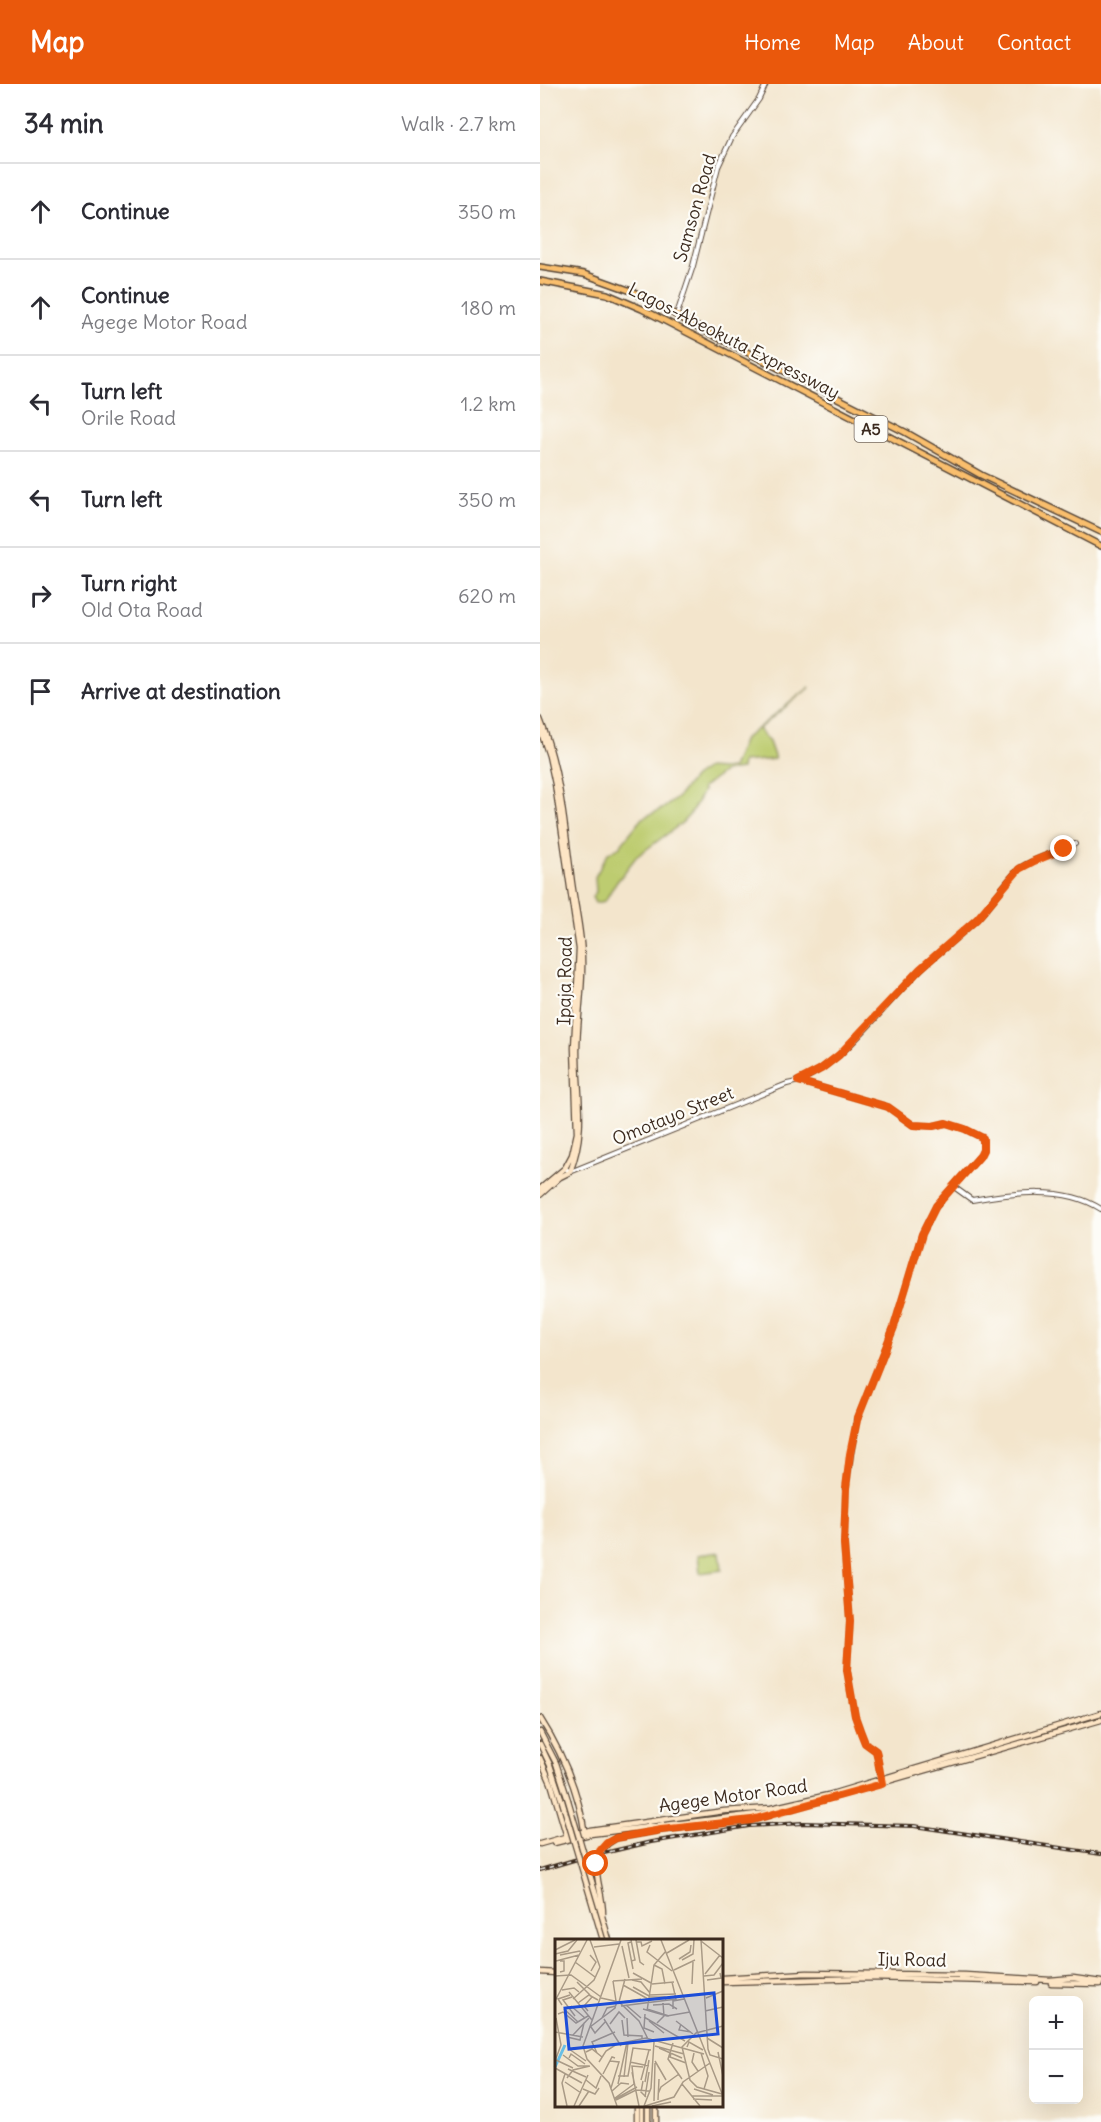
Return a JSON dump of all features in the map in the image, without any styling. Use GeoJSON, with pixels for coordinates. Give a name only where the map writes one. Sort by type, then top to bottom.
{"type":"FeatureCollection","features":[{"type":"Feature","properties":{"kind":"highway","name":"Lagos-Abeokuta Expressway"},"geometry":{"type":"LineString","coordinates":[[540,267],[584,274],[634,292],[707,332],[905,432],[981,475],[1101,532]]}},
{"type":"Feature","properties":{"kind":"highway","name":"Lagos-Abeokuta Expressway"},"geometry":{"type":"LineString","coordinates":[[540,281],[597,291],[642,309],[1101,546]]}},
{"type":"Feature","properties":{"kind":"highway"},"geometry":{"type":"LineString","coordinates":[[977,481],[981,475]]}},
{"type":"Feature","properties":{"kind":"main road","name":"Ipaja Road"},"geometry":{"type":"LineString","coordinates":[[540,719],[559,783],[582,949],[577,1049],[580,1134],[578,1149],[567,1170]]}},
{"type":"Feature","properties":{"kind":"main road","name":"Ipaja Road"},"geometry":{"type":"LineString","coordinates":[[540,729],[546,740]]}},
{"type":"Feature","properties":{"kind":"main road"},"geometry":{"type":"LineString","coordinates":[[540,1189],[567,1170]]}},
{"type":"Feature","properties":{"kind":"main road"},"geometry":{"type":"LineString","coordinates":[[540,1195],[567,1170]]}},
{"type":"Feature","properties":{"kind":"main road","name":"Agege Motor Road"},"geometry":{"type":"LineString","coordinates":[[540,1846],[585,1834],[714,1812],[771,1808],[828,1795],[882,1781],[1101,1713]]}},
{"type":"Feature","properties":{"kind":"main road"},"geometry":{"type":"LineString","coordinates":[[540,1718],[559,1750],[570,1775],[585,1834]]}},
{"type":"Feature","properties":{"kind":"main road","name":"Agege Motor Road"},"geometry":{"type":"LineString","coordinates":[[540,1846],[567,1836],[780,1811],[1101,1720]]}},
{"type":"Feature","properties":{"kind":"main road"},"geometry":{"type":"LineString","coordinates":[[540,1732],[555,1762],[602,1939]]}},
{"type":"Feature","properties":{"kind":"main road"},"geometry":{"type":"LineString","coordinates":[[540,1744],[565,1801],[608,1939]]}},
{"type":"Feature","properties":{"kind":"main road"},"geometry":{"type":"LineString","coordinates":[[540,1758],[551,1784],[567,1836]]}},
{"type":"Feature","properties":{"kind":"main road"},"geometry":{"type":"LineString","coordinates":[[602,1920],[596,1864],[600,1851],[607,1843],[616,1838],[661,1830],[752,1820],[780,1811]]}},
{"type":"Feature","properties":{"kind":"main road"},"geometry":{"type":"LineString","coordinates":[[562,1821],[570,1824],[581,1817]]}},
{"type":"Feature","properties":{"kind":"main road","name":"Iju Road"},"geometry":{"type":"LineString","coordinates":[[723,1980],[869,1978],[1101,1983]]}},
{"type":"Feature","properties":{"kind":"street","name":"Samson Road"},"geometry":{"type":"LineString","coordinates":[[677,314],[693,266],[718,167],[732,137],[759,99],[766,84]]}},
{"type":"Feature","properties":{"kind":"street","name":"Omotayo Street"},"geometry":{"type":"LineString","coordinates":[[567,1170],[798,1081],[821,1069],[839,1055],[920,969],[977,919],[1019,869],[1075,844]]}},
{"type":"Feature","properties":{"kind":"street"},"geometry":{"type":"LineString","coordinates":[[798,1081],[888,1107],[913,1125],[933,1126],[946,1123],[983,1138],[983,1150],[980,1156],[936,1206],[922,1234],[894,1327],[857,1420],[847,1476],[844,1544],[850,1621],[847,1670],[855,1716],[865,1743],[876,1751],[882,1781]]}},
{"type":"Feature","properties":{"kind":"street"},"geometry":{"type":"LineString","coordinates":[[954,1187],[972,1200],[1032,1192],[1083,1200],[1101,1209]]}},
{"type":"Feature","properties":{"kind":"green space"},"geometry":{"type":"Polygon","coordinates":[[[810,687],[758,729],[769,742],[775,759],[742,762],[741,769],[725,771],[702,788],[703,791],[691,813],[682,823],[636,857],[605,901],[595,903],[592,897],[596,892],[595,877],[608,853],[619,847],[642,818],[662,809],[677,798],[694,777],[707,768],[732,768],[744,739],[810,687]]]}},
{"type":"Feature","properties":{"kind":"green space"},"geometry":{"type":"Polygon","coordinates":[[[720,1552],[722,1570],[700,1573],[698,1555],[720,1552]]]}},
{"type":"Feature","properties":{"kind":"railway"},"geometry":{"type":"LineString","coordinates":[[540,1870],[651,1842],[749,1826],[803,1823],[914,1826],[1101,1854]]}},
{"type":"Feature","properties":{"kind":"route"},"geometry":{"type":"LineString","coordinates":[[596,1864],[600,1851],[616,1838],[661,1830],[752,1820],[882,1784],[876,1751],[865,1743],[855,1716],[847,1670],[850,1621],[844,1544],[850,1454],[857,1420],[894,1327],[922,1234],[936,1206],[980,1156],[984,1143],[983,1138],[957,1126],[946,1123],[933,1126],[913,1125],[888,1107],[798,1081],[821,1069],[839,1055],[920,969],[988,908],[1019,869],[1064,849]]}}]}
